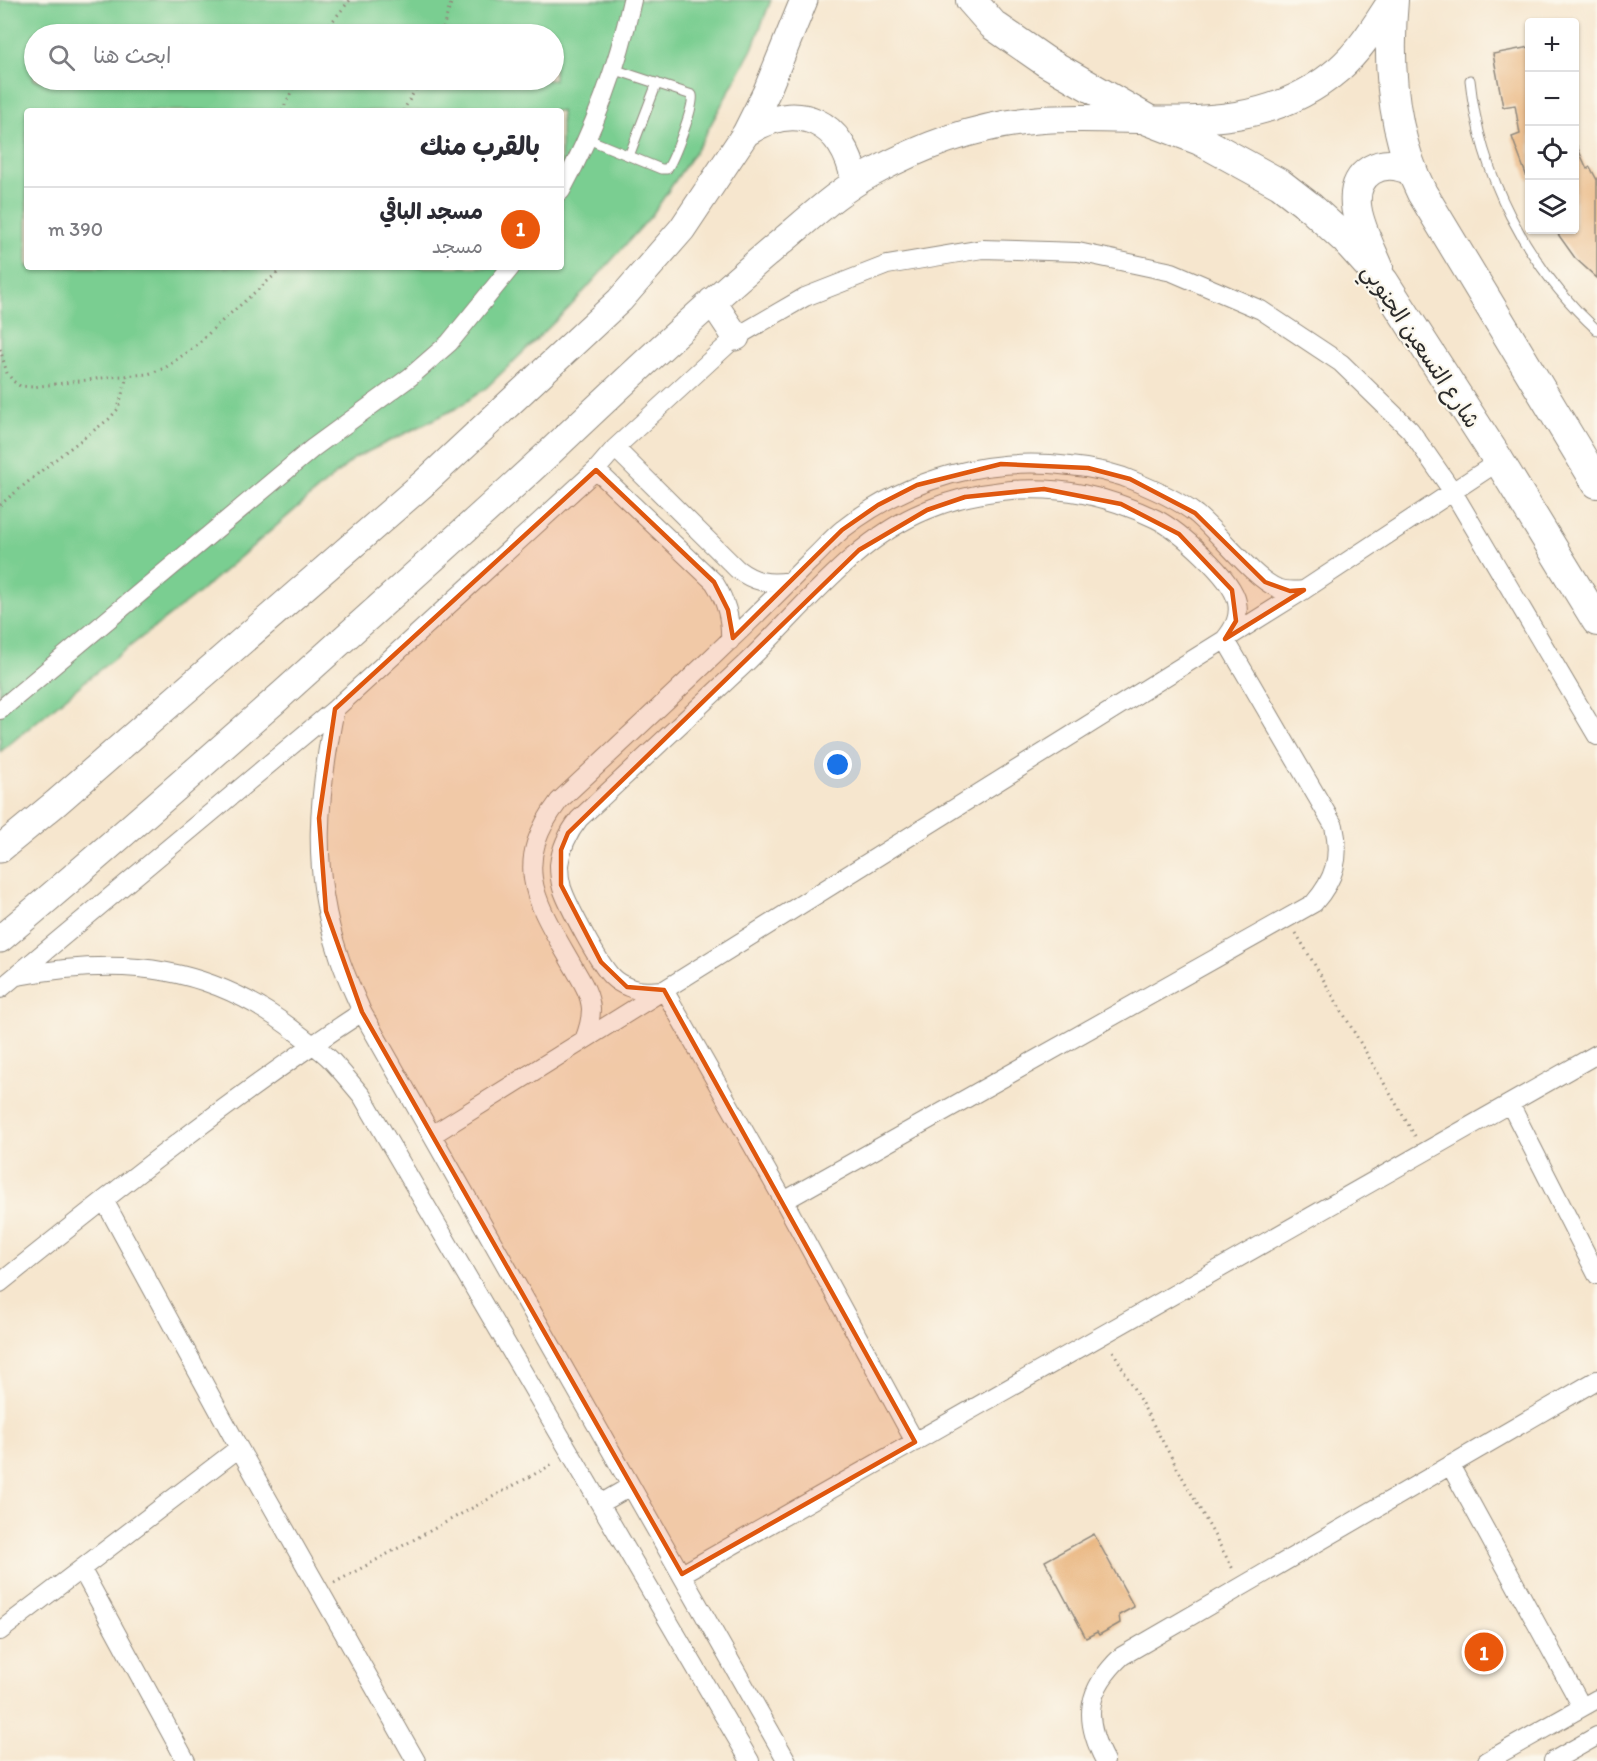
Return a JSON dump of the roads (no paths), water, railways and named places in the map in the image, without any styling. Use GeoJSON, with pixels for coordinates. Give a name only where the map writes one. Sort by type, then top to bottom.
{"type":"FeatureCollection","features":[{"type":"Feature","properties":{"kind":"main road","name":"شارع التسعين الجنوبي"},"geometry":{"type":"LineString","coordinates":[[971,0],[993,24],[1045,61],[1148,120],[1200,140],[1280,184],[1346,240],[1383,281],[1499,461],[1597,621]]}},
{"type":"Feature","properties":{"kind":"main road"},"geometry":{"type":"LineString","coordinates":[[1393,0],[1390,34],[1391,79],[1396,114],[1411,170],[1422,193],[1587,450],[1597,483]]}},
{"type":"Feature","properties":{"kind":"main road"},"geometry":{"type":"LineString","coordinates":[[1383,281],[1357,212],[1355,192],[1359,183],[1372,169],[1391,164],[1411,170]]}},
{"type":"Feature","properties":{"kind":"street"},"geometry":{"type":"LineString","coordinates":[[564,185],[588,139],[613,69],[632,0]]}},
{"type":"Feature","properties":{"kind":"street"},"geometry":{"type":"LineString","coordinates":[[0,849],[424,483],[620,300],[682,230],[746,134],[795,26],[804,0]]}},
{"type":"Feature","properties":{"kind":"street"},"geometry":{"type":"LineString","coordinates":[[0,939],[97,859],[460,536],[712,301],[855,182],[924,147],[988,128],[1037,120],[1219,119],[1252,114],[1285,103],[1315,88],[1342,67],[1367,38],[1393,0]]}},
{"type":"Feature","properties":{"kind":"street"},"geometry":{"type":"LineString","coordinates":[[746,134],[765,122],[785,117],[812,120],[834,134],[843,145],[849,156],[855,182]]}},
{"type":"Feature","properties":{"kind":"street"},"geometry":{"type":"LineString","coordinates":[[0,989],[334,709],[596,470],[615,448],[736,337],[805,297],[887,265],[982,249],[1078,252],[1172,272],[1261,310],[1341,363],[1410,430],[1453,492],[1597,736]]}},
{"type":"Feature","properties":{"kind":"street"},"geometry":{"type":"LineString","coordinates":[[0,710],[313,448],[410,377],[449,343],[509,270]]}},
{"type":"Feature","properties":{"kind":"street"},"geometry":{"type":"LineString","coordinates":[[712,301],[736,337]]}},
{"type":"Feature","properties":{"kind":"street"},"geometry":{"type":"LineString","coordinates":[[615,448],[748,578],[761,583],[776,584],[790,581]]}},
{"type":"Feature","properties":{"kind":"street"},"geometry":{"type":"LineString","coordinates":[[432,1135],[1304,590],[1499,461]]}},
{"type":"Feature","properties":{"kind":"street"},"geometry":{"type":"LineString","coordinates":[[584,1040],[590,1024],[591,1007],[587,991],[543,913],[535,891],[532,867],[535,842],[545,820],[560,801],[730,641],[842,530],[878,505],[917,485],[958,471],[1001,464],[1045,463],[1088,468],[1130,479],[1171,497],[1217,532],[1265,582],[1290,591],[1304,590]]}},
{"type":"Feature","properties":{"kind":"street"},"geometry":{"type":"LineString","coordinates":[[596,470],[714,582],[728,610],[730,641]]}},
{"type":"Feature","properties":{"kind":"street"},"geometry":{"type":"LineString","coordinates":[[664,990],[645,991],[627,987],[612,977],[601,962],[567,902],[561,885],[559,867],[561,850],[568,833],[579,819],[749,660],[860,550],[892,528],[936,506],[965,497],[1004,490],[1044,489],[1083,494],[1121,504],[1158,520],[1179,534],[1198,551],[1232,590],[1236,600],[1236,621],[1225,639]]}},
{"type":"Feature","properties":{"kind":"street"},"geometry":{"type":"LineString","coordinates":[[784,1201],[1314,903],[1325,890],[1333,875],[1337,859],[1338,842],[1334,826],[1225,639]]}},
{"type":"Feature","properties":{"kind":"street"},"geometry":{"type":"LineString","coordinates":[[334,709],[321,795],[320,865],[326,911],[339,956],[362,1012],[787,1761]]}},
{"type":"Feature","properties":{"kind":"street"},"geometry":{"type":"LineString","coordinates":[[16,976],[100,965],[141,967],[182,975],[222,987],[259,1005],[330,1059],[362,1096],[750,1761]]}},
{"type":"Feature","properties":{"kind":"street"},"geometry":{"type":"LineString","coordinates":[[664,990],[784,1201],[915,1442]]}},
{"type":"Feature","properties":{"kind":"street"},"geometry":{"type":"LineString","coordinates":[[0,1283],[104,1200],[312,1044],[362,1012]]}},
{"type":"Feature","properties":{"kind":"street"},"geometry":{"type":"LineString","coordinates":[[682,1574],[1597,1054]]}},
{"type":"Feature","properties":{"kind":"street"},"geometry":{"type":"LineString","coordinates":[[1510,1104],[1597,1275]]}},
{"type":"Feature","properties":{"kind":"street"},"geometry":{"type":"LineString","coordinates":[[104,1200],[239,1448],[416,1761]]}},
{"type":"Feature","properties":{"kind":"street"},"geometry":{"type":"LineString","coordinates":[[1105,1761],[1094,1742],[1090,1722],[1091,1704],[1097,1685],[1108,1669],[1122,1656],[1597,1380]]}},
{"type":"Feature","properties":{"kind":"street"},"geometry":{"type":"LineString","coordinates":[[0,1632],[239,1448]]}},
{"type":"Feature","properties":{"kind":"street"},"geometry":{"type":"LineString","coordinates":[[1450,1465],[1590,1703],[1487,1761]]}},
{"type":"Feature","properties":{"kind":"street"},"geometry":{"type":"LineString","coordinates":[[600,1504],[631,1486]]}},
{"type":"Feature","properties":{"kind":"street"},"geometry":{"type":"LineString","coordinates":[[82,1570],[186,1761]]}},
{"type":"Feature","properties":{"kind":"street"},"geometry":{"type":"LineString","coordinates":[[1553,1761],[1597,1736]]}},
{"type":"Feature","properties":{"kind":"lane"},"geometry":{"type":"LineString","coordinates":[[588,139],[661,169],[669,167],[691,107],[693,96],[613,69]]}},
{"type":"Feature","properties":{"kind":"lane"},"geometry":{"type":"LineString","coordinates":[[1470,80],[1481,142],[1496,187],[1506,208],[1550,278],[1597,330]]}},
{"type":"Feature","properties":{"kind":"lane"},"geometry":{"type":"LineString","coordinates":[[629,156],[657,83]]}},
{"type":"Feature","properties":{"kind":"place","name":"مسجد الباقي"},"geometry":{"type":"Point","coordinates":[1484,1652]}}]}
